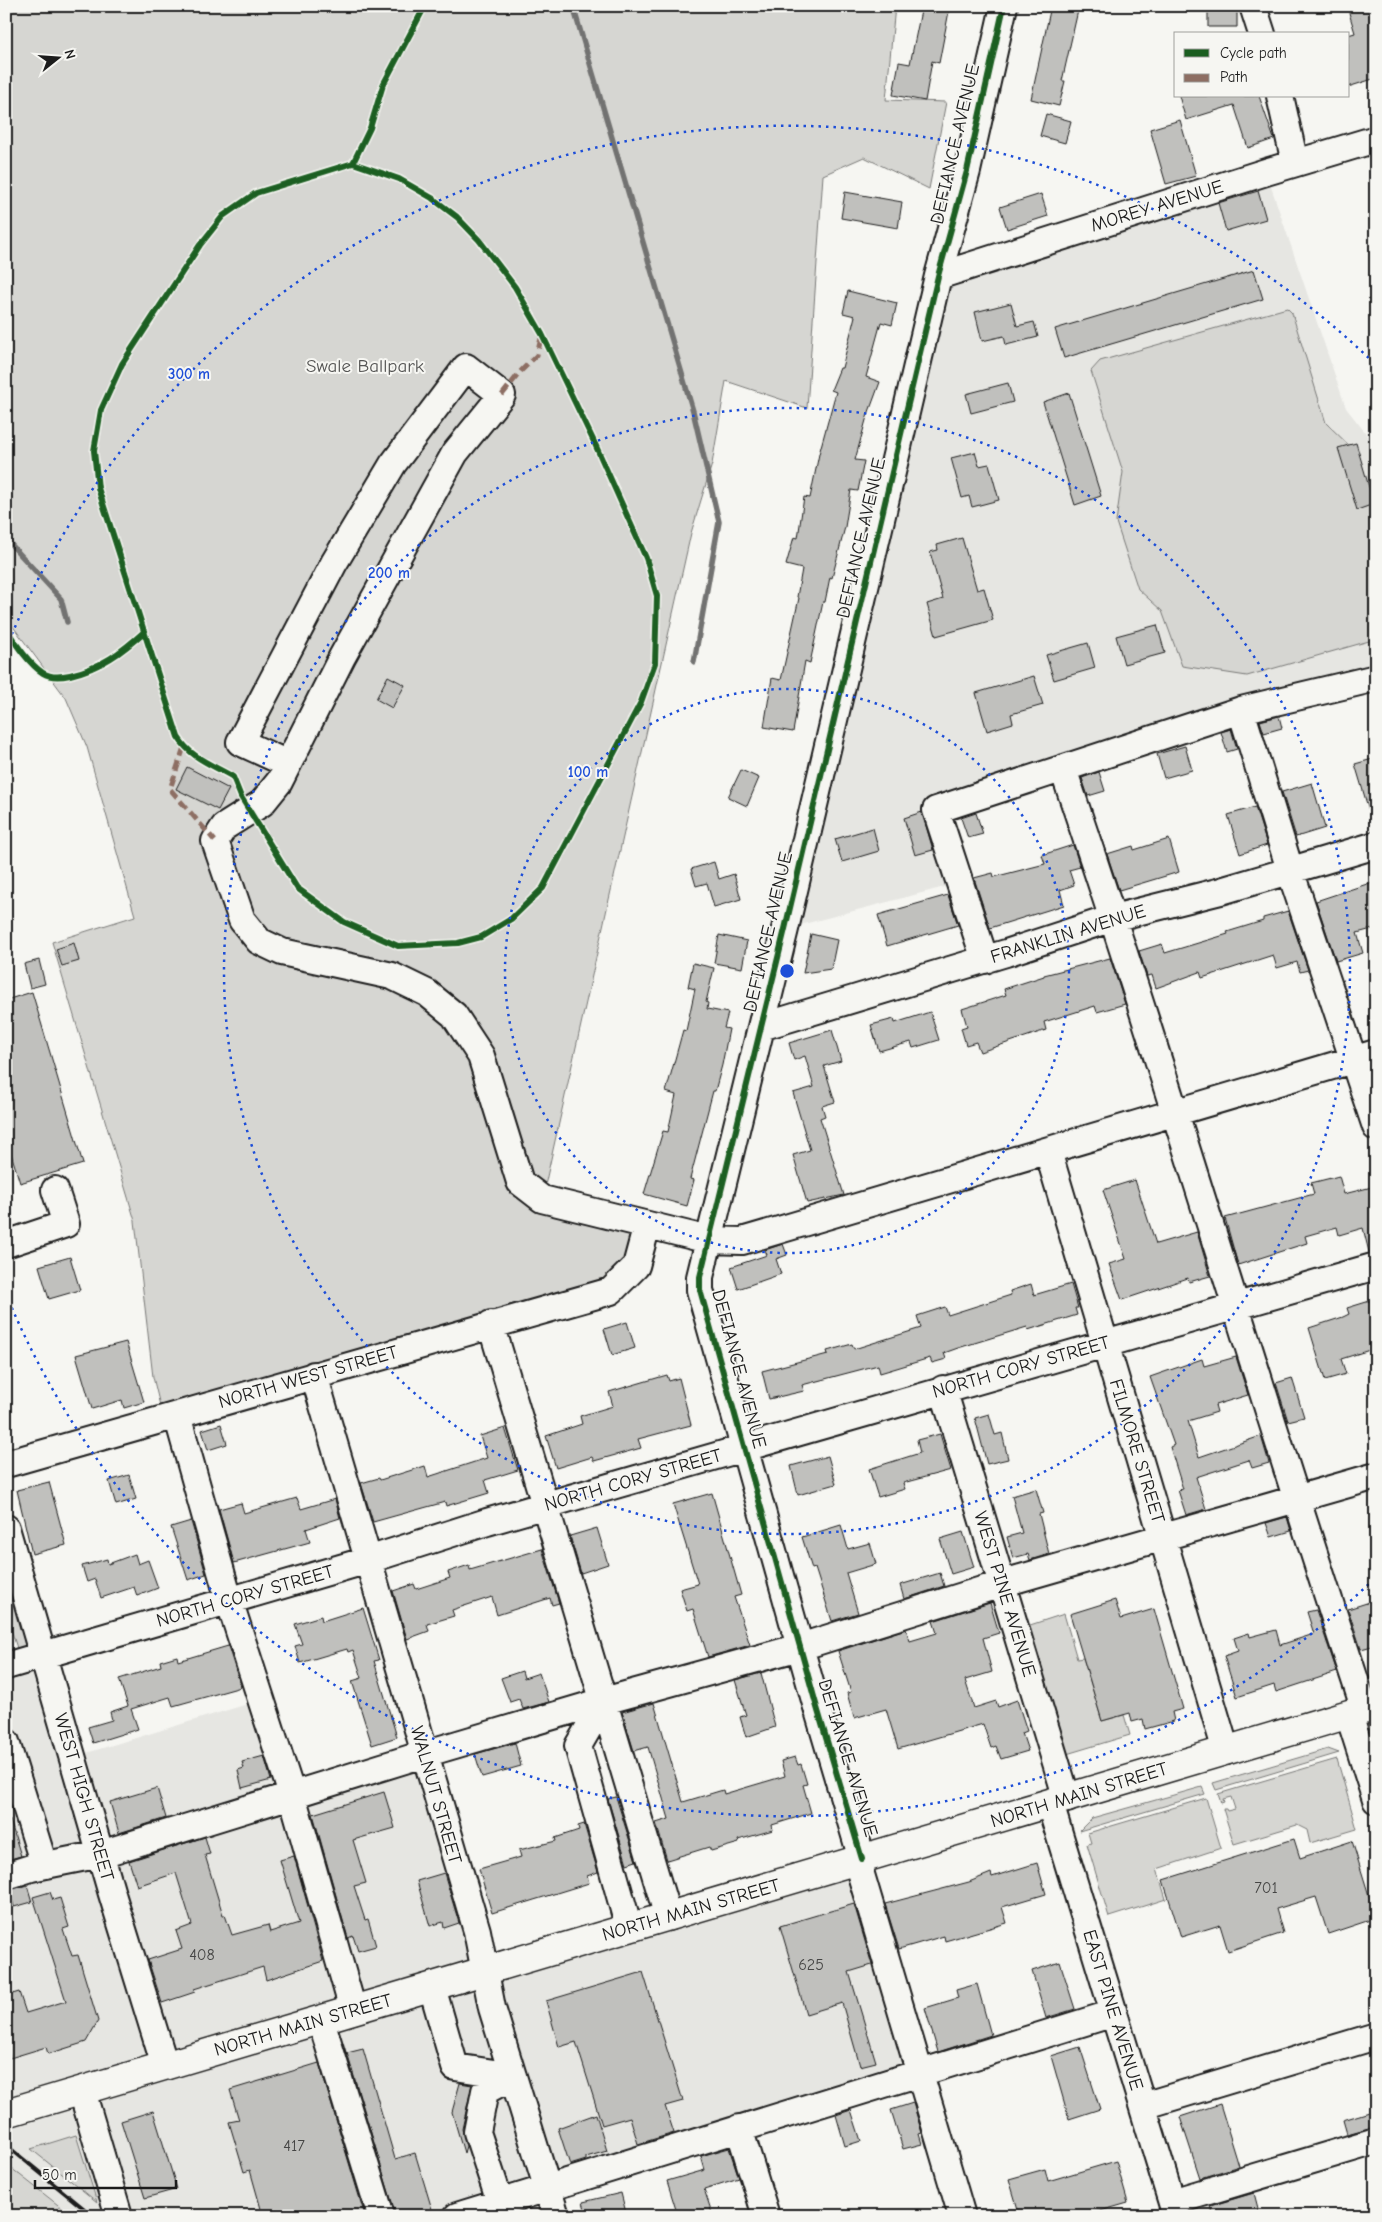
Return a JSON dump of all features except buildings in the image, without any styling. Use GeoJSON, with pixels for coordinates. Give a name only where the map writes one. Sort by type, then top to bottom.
{"type":"FeatureCollection","features":[{"type":"Feature","properties":{"kind":"main road","name":"NORTH MAIN STREET"},"geometry":{"type":"LineString","coordinates":[[6,2113],[1363,1710]]}},
{"type":"Feature","properties":{"kind":"street","name":"DEFIANCE AVENUE"},"geometry":{"type":"LineString","coordinates":[[962,2216],[700,1290],[700,1277],[938,276],[967,170],[1004,6]]}},
{"type":"Feature","properties":{"kind":"street"},"geometry":{"type":"LineString","coordinates":[[1253,6],[1261,32]]}},
{"type":"Feature","properties":{"kind":"street"},"geometry":{"type":"LineString","coordinates":[[1280,98],[1295,163]]}},
{"type":"Feature","properties":{"kind":"street","name":"MOREY AVENUE"},"geometry":{"type":"LineString","coordinates":[[938,276],[1295,163],[1376,140]]}},
{"type":"Feature","properties":{"kind":"street"},"geometry":{"type":"LineString","coordinates":[[288,764],[240,742],[334,563],[388,472],[466,367],[502,395],[455,453],[342,657],[279,782],[262,803],[224,827],[215,841],[242,920],[259,941],[282,952],[392,976],[427,993],[454,1015],[481,1056],[520,1182],[542,1200],[709,1240],[742,1241],[1365,1056]]}},
{"type":"Feature","properties":{"kind":"street"},"geometry":{"type":"LineString","coordinates":[[985,960],[936,810],[1241,710],[1376,678]]}},
{"type":"Feature","properties":{"kind":"street"},"geometry":{"type":"LineString","coordinates":[[1241,710],[1290,870],[1365,1056],[1376,1127]]}},
{"type":"Feature","properties":{"kind":"street"},"geometry":{"type":"LineString","coordinates":[[1062,769],[1113,918],[1363,1710],[1376,1800]]}},
{"type":"Feature","properties":{"kind":"street","name":"FRANKLIN AVENUE"},"geometry":{"type":"LineString","coordinates":[[760,1026],[985,960],[1113,918],[1221,891],[1376,845]]}},
{"type":"Feature","properties":{"kind":"street","name":"FILMORE STREET"},"geometry":{"type":"LineString","coordinates":[[1048,1151],[1103,1344],[1164,1537],[1226,1751]]}},
{"type":"Feature","properties":{"kind":"street"},"geometry":{"type":"LineString","coordinates":[[6,1244],[66,1224],[56,1190]]}},
{"type":"Feature","properties":{"kind":"street","name":"NORTH WEST STREET"},"geometry":{"type":"LineString","coordinates":[[6,1464],[611,1291],[636,1266],[647,1225]]}},
{"type":"Feature","properties":{"kind":"street","name":"NORTH CORY STREET"},"geometry":{"type":"LineString","coordinates":[[6,1666],[368,1560],[487,1522],[943,1389],[1376,1266]]}},
{"type":"Feature","properties":{"kind":"street"},"geometry":{"type":"LineString","coordinates":[[491,1324],[668,1917]]}},
{"type":"Feature","properties":{"kind":"street","name":"WALNUT STREET"},"geometry":{"type":"LineString","coordinates":[[314,1375],[476,1931],[492,2008],[556,2216]]}},
{"type":"Feature","properties":{"kind":"street","name":"WEST PINE AVENUE"},"geometry":{"type":"LineString","coordinates":[[943,1389],[1002,1583],[1058,1801]]}},
{"type":"Feature","properties":{"kind":"street"},"geometry":{"type":"LineString","coordinates":[[177,1415],[229,1600],[292,1795],[353,2010]]}},
{"type":"Feature","properties":{"kind":"street"},"geometry":{"type":"LineString","coordinates":[[6,1876],[44,1865],[101,1854],[424,1754],[604,1701],[800,1647],[1002,1583],[1376,1476]]}},
{"type":"Feature","properties":{"kind":"street","name":"WEST HIGH STREET"},"geometry":{"type":"LineString","coordinates":[[6,1528],[165,2066]]}},
{"type":"Feature","properties":{"kind":"street"},"geometry":{"type":"LineString","coordinates":[[604,1701],[578,1746],[629,1928]]}},
{"type":"Feature","properties":{"kind":"street"},"geometry":{"type":"LineString","coordinates":[[6,1742],[44,1865]]}},
{"type":"Feature","properties":{"kind":"street","name":"EAST PINE AVENUE"},"geometry":{"type":"LineString","coordinates":[[1058,1801],[1114,2013],[1174,2212]]}},
{"type":"Feature","properties":{"kind":"street"},"geometry":{"type":"LineString","coordinates":[[432,1987],[455,2067],[513,2076]]}},
{"type":"Feature","properties":{"kind":"street"},"geometry":{"type":"LineString","coordinates":[[457,2216],[1114,2013]]}},
{"type":"Feature","properties":{"kind":"street"},"geometry":{"type":"LineString","coordinates":[[321,2020],[381,2216]]}},
{"type":"Feature","properties":{"kind":"street"},"geometry":{"type":"LineString","coordinates":[[1143,2106],[1376,2036]]}},
{"type":"Feature","properties":{"kind":"street"},"geometry":{"type":"LineString","coordinates":[[500,2202],[477,2132],[485,2091],[513,2076]]}},
{"type":"Feature","properties":{"kind":"street"},"geometry":{"type":"LineString","coordinates":[[82,2091],[119,2216]]}},
{"type":"Feature","properties":{"kind":"street"},"geometry":{"type":"LineString","coordinates":[[739,2128],[766,2216]]}},
{"type":"Feature","properties":{"kind":"street"},"geometry":{"type":"LineString","coordinates":[[1174,2212],[1376,2140]]}},
{"type":"Feature","properties":{"kind":"shaded area"},"geometry":{"type":"Polygon","coordinates":[[[1266,172],[1346,408],[1376,446],[1376,679],[929,798],[952,885],[785,929],[938,276],[1266,172]]]}},
{"type":"Feature","properties":{"kind":"shaded area"},"geometry":{"type":"Polygon","coordinates":[[[43,1655],[73,1757],[261,1700],[292,1795],[424,1754],[485,1972],[857,1861],[920,2073],[548,2187],[556,2216],[6,2216],[6,1666],[43,1655]]]}},
{"type":"Feature","properties":{"kind":"green space","name":"Swale Ballpark"},"geometry":{"type":"Polygon","coordinates":[[[6,6],[895,6],[886,100],[946,102],[929,189],[864,157],[823,175],[807,408],[726,381],[712,464],[691,533],[542,1199],[647,1225],[611,1291],[163,1418],[153,1377],[135,1221],[52,942],[135,916],[87,747],[66,698],[6,617],[6,6]]]}},
{"type":"Feature","properties":{"kind":"green space"},"geometry":{"type":"Polygon","coordinates":[[[1287,308],[1292,313],[1326,423],[1357,453],[1376,511],[1376,639],[1247,676],[1182,666],[1162,611],[1138,589],[1116,522],[1123,472],[1091,371],[1100,361],[1287,308]]]}},
{"type":"Feature","properties":{"kind":"green space"},"geometry":{"type":"Polygon","coordinates":[[[6,1566],[34,1658],[21,1661],[6,1613],[6,1566]]]}},
{"type":"Feature","properties":{"kind":"green space"},"geometry":{"type":"Polygon","coordinates":[[[1064,1614],[1077,1659],[1083,1658],[1102,1721],[1124,1715],[1130,1735],[1060,1756],[1027,1626],[1064,1614]]]}},
{"type":"Feature","properties":{"kind":"green space"},"geometry":{"type":"Polygon","coordinates":[[[1328,1749],[1339,1753],[1216,1790],[1213,1783],[1328,1749]]]}},
{"type":"Feature","properties":{"kind":"green space"},"geometry":{"type":"Polygon","coordinates":[[[1337,1759],[1357,1829],[1310,1843],[1307,1830],[1297,1825],[1234,1844],[1223,1809],[1227,1811],[1235,1809],[1231,1797],[1223,1799],[1224,1802],[1221,1803],[1218,1794],[1337,1759]]]}},
{"type":"Feature","properties":{"kind":"green space"},"geometry":{"type":"Polygon","coordinates":[[[1202,1787],[1205,1794],[1079,1831],[1092,1818],[1202,1787]]]}},
{"type":"Feature","properties":{"kind":"green space"},"geometry":{"type":"Polygon","coordinates":[[[1206,1798],[1221,1848],[1157,1869],[1166,1899],[1109,1917],[1087,1844],[1091,1843],[1088,1833],[1206,1798]]]}},
{"type":"Feature","properties":{"kind":"green space"},"geometry":{"type":"Polygon","coordinates":[[[76,2135],[97,2202],[31,2149],[76,2135]]]}},
{"type":"Feature","properties":{"kind":"green space"},"geometry":{"type":"Polygon","coordinates":[[[6,2164],[72,2216],[6,2216],[6,2195],[11,2189],[6,2186],[6,2164]]]}},
{"type":"Feature","properties":{"kind":"waterway"},"geometry":{"type":"LineString","coordinates":[[573,6],[693,411],[719,522],[694,662]]}},
{"type":"Feature","properties":{"kind":"waterway"},"geometry":{"type":"LineString","coordinates":[[6,539],[61,599],[67,622]]}},
{"type":"Feature","properties":{"kind":"railway"},"geometry":{"type":"LineString","coordinates":[[6,2145],[93,2216]]}},
{"type":"Feature","properties":{"kind":"marked path"},"geometry":{"type":"LineString","coordinates":[[502,395],[521,371],[537,355],[542,334]]}},
{"type":"Feature","properties":{"kind":"marked path"},"geometry":{"type":"LineString","coordinates":[[184,747],[170,789],[215,841]]}},
{"type":"Feature","properties":{"kind":"cycle path"},"geometry":{"type":"LineString","coordinates":[[353,163],[370,128],[383,85],[425,6]]}},
{"type":"Feature","properties":{"kind":"cycle path"},"geometry":{"type":"LineString","coordinates":[[862,1859],[816,1704],[700,1290],[700,1277],[785,929],[938,276],[967,171],[1004,6]]}},
{"type":"Feature","properties":{"kind":"cycle path"},"geometry":{"type":"LineString","coordinates":[[353,163],[399,179],[432,198],[457,217],[479,240],[515,287],[542,334],[595,444],[646,558],[657,596],[655,663],[641,702],[543,888],[511,919],[481,937],[458,943],[398,946],[344,922],[297,888],[241,797],[233,777],[196,756],[183,745],[178,737],[98,488],[94,451],[101,410],[122,364],[200,245],[223,216],[256,193],[353,163]]}},
{"type":"Feature","properties":{"kind":"cycle path"},"geometry":{"type":"LineString","coordinates":[[6,629],[33,664],[43,673],[56,677],[81,672],[101,664],[128,646],[145,631]]}}]}
